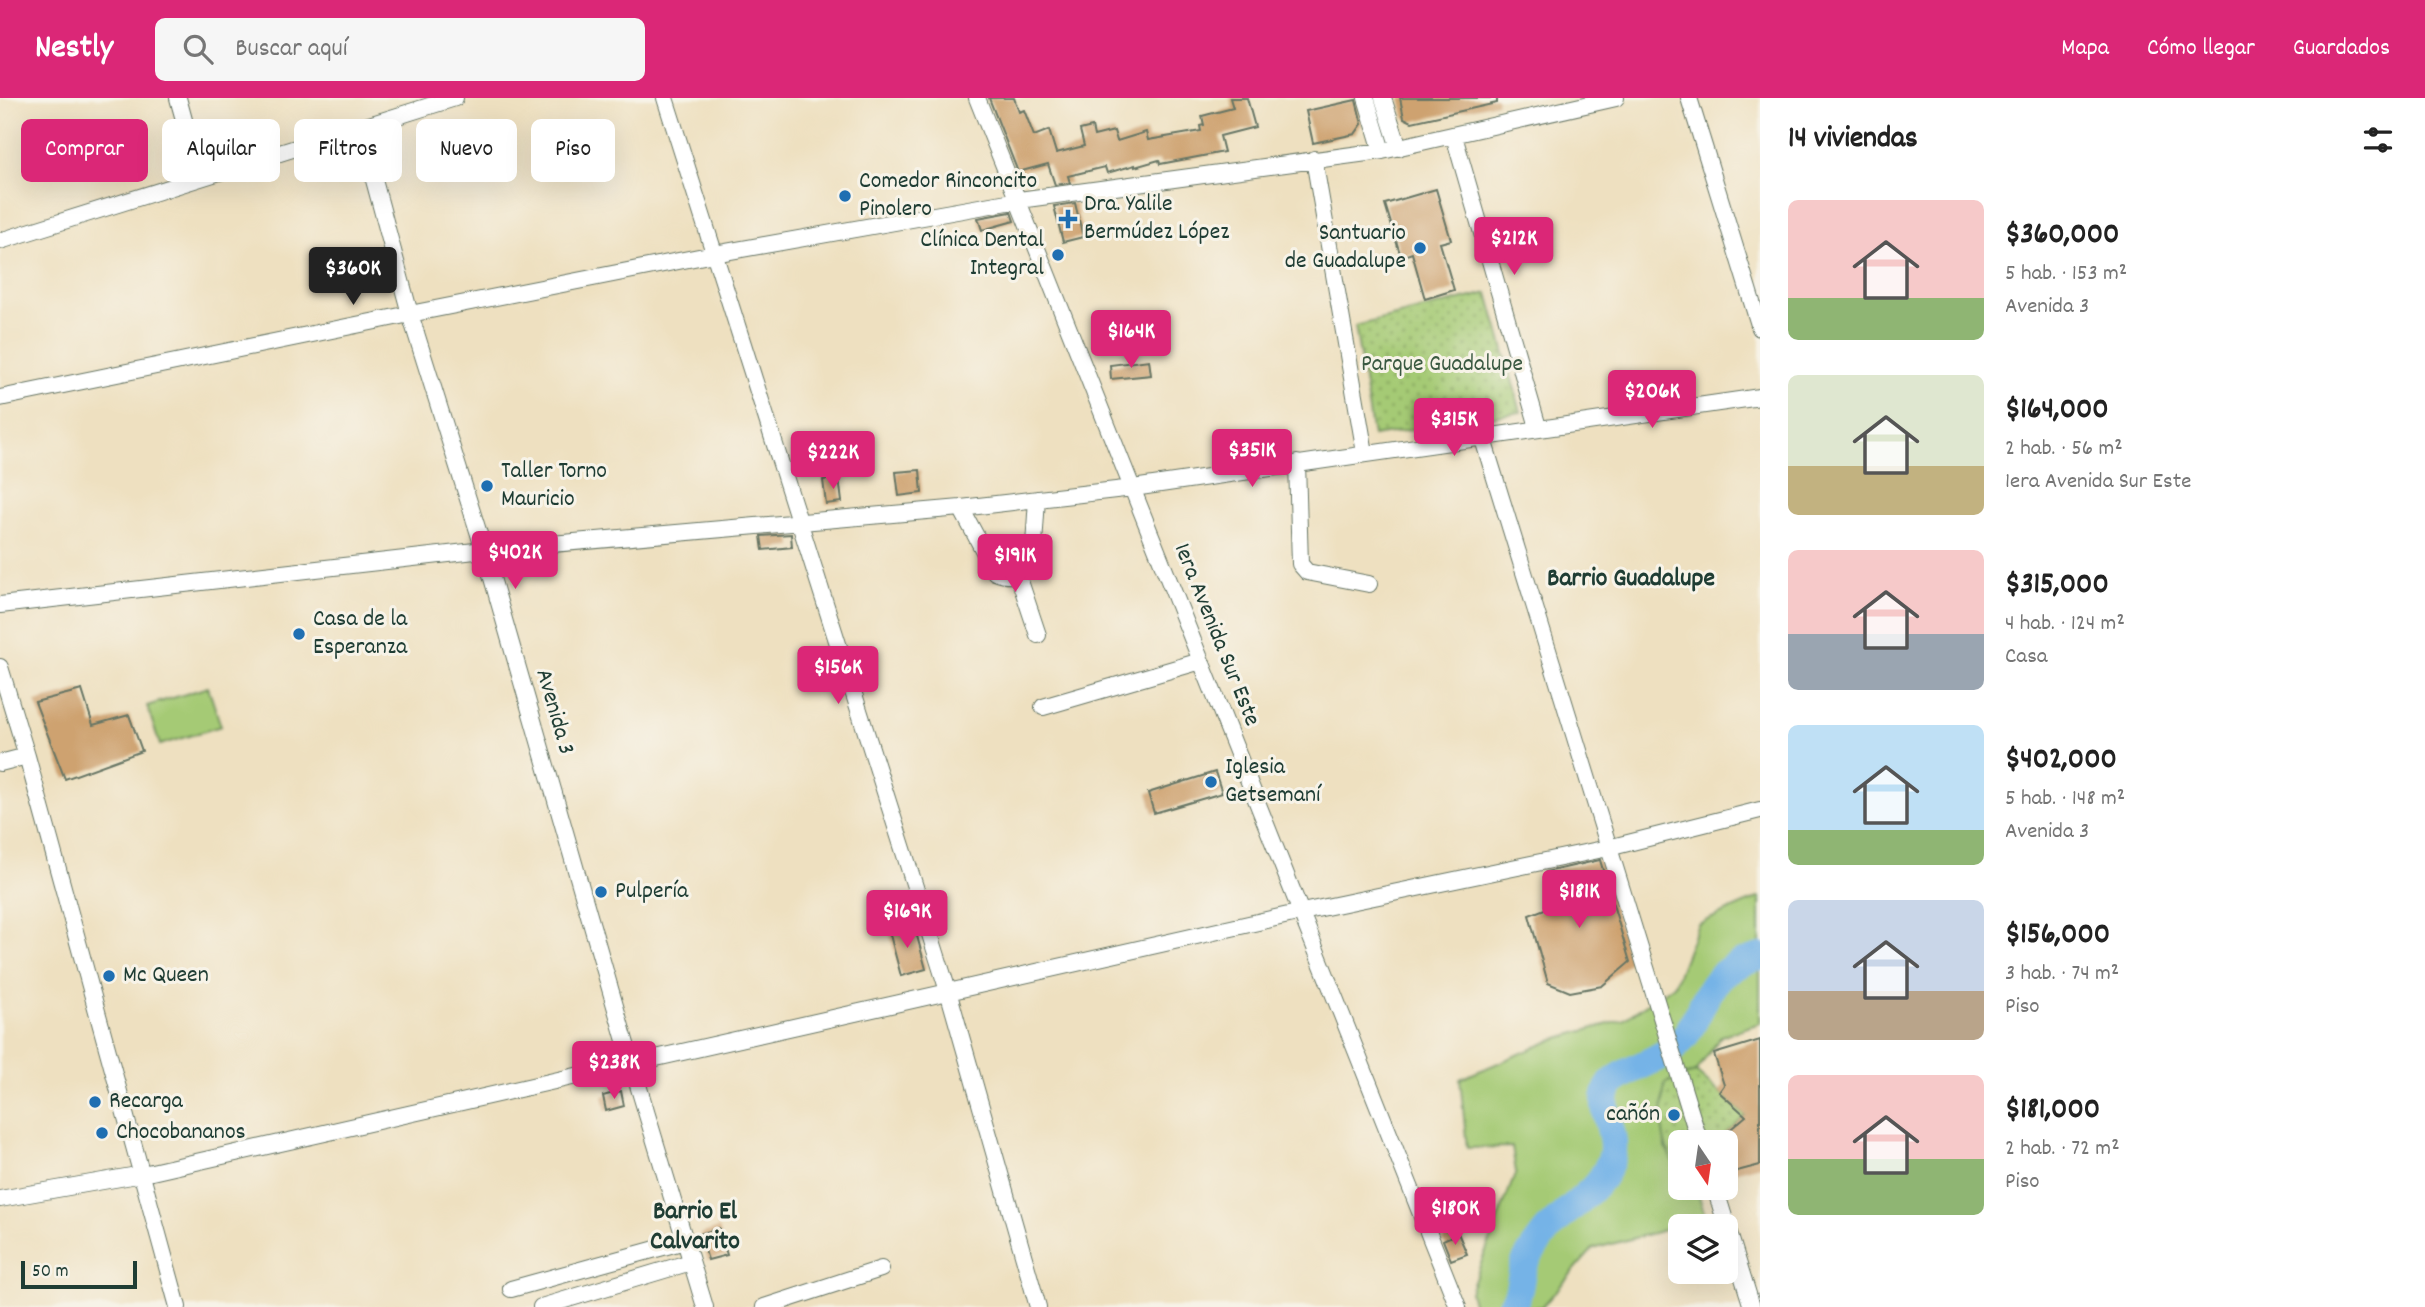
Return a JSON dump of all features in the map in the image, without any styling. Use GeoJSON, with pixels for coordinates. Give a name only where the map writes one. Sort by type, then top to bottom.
{"type":"FeatureCollection","features":[{"type":"Feature","properties":{"kind":"street"},"geometry":{"type":"LineString","coordinates":[[178,98],[184,119]]}},
{"type":"Feature","properties":{"kind":"street"},"geometry":{"type":"LineString","coordinates":[[388,119],[455,98]]}},
{"type":"Feature","properties":{"kind":"street"},"geometry":{"type":"LineString","coordinates":[[665,98],[948,991],[1038,1307]]}},
{"type":"Feature","properties":{"kind":"street","name":"1era Avenida Sur Este"},"geometry":{"type":"LineString","coordinates":[[976,98],[1019,200],[1458,1307]]}},
{"type":"Feature","properties":{"kind":"street"},"geometry":{"type":"LineString","coordinates":[[1366,98],[1390,150]]}},
{"type":"Feature","properties":{"kind":"street"},"geometry":{"type":"LineString","coordinates":[[1383,98],[1390,150]]}},
{"type":"Feature","properties":{"kind":"street"},"geometry":{"type":"LineString","coordinates":[[0,398],[714,254],[1019,200],[1390,150],[1616,98]]}},
{"type":"Feature","properties":{"kind":"street"},"geometry":{"type":"LineString","coordinates":[[1689,98],[1760,328]]}},
{"type":"Feature","properties":{"kind":"street"},"geometry":{"type":"LineString","coordinates":[[1454,136],[1538,427]]}},
{"type":"Feature","properties":{"kind":"street"},"geometry":{"type":"LineString","coordinates":[[1314,159],[1365,453]]}},
{"type":"Feature","properties":{"kind":"street"},"geometry":{"type":"LineString","coordinates":[[0,241],[187,182]]}},
{"type":"Feature","properties":{"kind":"street","name":"Avenida 3"},"geometry":{"type":"LineString","coordinates":[[375,182],[410,314],[484,550],[632,1065],[705,1307]]}},
{"type":"Feature","properties":{"kind":"street"},"geometry":{"type":"LineString","coordinates":[[0,605],[484,550],[961,508],[1133,488],[1538,427],[1760,397]]}},
{"type":"Feature","properties":{"kind":"street"},"geometry":{"type":"LineString","coordinates":[[1482,436],[1696,1130]]}},
{"type":"Feature","properties":{"kind":"street"},"geometry":{"type":"LineString","coordinates":[[1297,463],[1302,569],[1368,584]]}},
{"type":"Feature","properties":{"kind":"street"},"geometry":{"type":"LineString","coordinates":[[961,508],[995,572],[1006,576],[1018,575],[1029,568],[1033,560],[1037,499]]}},
{"type":"Feature","properties":{"kind":"street"},"geometry":{"type":"LineString","coordinates":[[1018,575],[1038,635]]}},
{"type":"Feature","properties":{"kind":"street"},"geometry":{"type":"LineString","coordinates":[[1043,707],[1201,661]]}},
{"type":"Feature","properties":{"kind":"street"},"geometry":{"type":"LineString","coordinates":[[0,667],[27,756],[178,1307]]}},
{"type":"Feature","properties":{"kind":"street"},"geometry":{"type":"LineString","coordinates":[[0,763],[27,756]]}},
{"type":"Feature","properties":{"kind":"street"},"geometry":{"type":"LineString","coordinates":[[0,1199],[143,1174],[1302,912],[1608,848],[1760,810]]}},
{"type":"Feature","properties":{"kind":"street"},"geometry":{"type":"LineString","coordinates":[[1719,1200],[1753,1296]]}},
{"type":"Feature","properties":{"kind":"street"},"geometry":{"type":"LineString","coordinates":[[511,1289],[685,1241]]}},
{"type":"Feature","properties":{"kind":"street"},"geometry":{"type":"LineString","coordinates":[[541,1307],[691,1262]]}},
{"type":"Feature","properties":{"kind":"street"},"geometry":{"type":"LineString","coordinates":[[764,1307],[881,1269]]}},
{"type":"Feature","properties":{"kind":"green space","name":"Parque Guadalupe"},"geometry":{"type":"Polygon","coordinates":[[[1488,293],[1521,412],[1373,436],[1355,326],[1488,293]]]}},
{"type":"Feature","properties":{"kind":"green space"},"geometry":{"type":"Polygon","coordinates":[[[208,687],[221,726],[160,745],[147,706],[208,687]]]}},
{"type":"Feature","properties":{"kind":"green space"},"geometry":{"type":"Polygon","coordinates":[[[1760,897],[1760,1023],[1721,1036],[1696,1072],[1665,1083],[1663,1099],[1665,1148],[1668,1152],[1668,1200],[1700,1200],[1704,1214],[1668,1214],[1668,1229],[1593,1249],[1542,1307],[1474,1307],[1470,1292],[1516,1172],[1512,1147],[1467,1148],[1460,1079],[1555,1039],[1623,1020],[1674,985],[1698,924],[1760,897]]]}},
{"type":"Feature","properties":{"kind":"green space"},"geometry":{"type":"Polygon","coordinates":[[[1696,1072],[1746,1116],[1730,1130],[1668,1130],[1668,1152],[1662,1118],[1665,1083],[1696,1072]]]}},
{"type":"Feature","properties":{"kind":"building"},"geometry":{"type":"Polygon","coordinates":[[[989,98],[1014,98],[1019,112],[1024,110],[1034,136],[1049,130],[1056,153],[1084,146],[1080,130],[1092,127],[1094,136],[1114,131],[1117,141],[1146,132],[1148,140],[1201,131],[1200,126],[1204,125],[1202,116],[1233,108],[1230,98],[1247,98],[1255,127],[1220,136],[1224,152],[1160,164],[1159,160],[1107,173],[1105,167],[1068,176],[1070,183],[1055,185],[1048,164],[1018,172],[989,98]]]}},
{"type":"Feature","properties":{"kind":"building"},"geometry":{"type":"Polygon","coordinates":[[[1400,98],[1497,98],[1497,103],[1412,122],[1404,118],[1400,98]]]}},
{"type":"Feature","properties":{"kind":"building"},"geometry":{"type":"Polygon","coordinates":[[[1356,100],[1362,124],[1355,134],[1313,143],[1306,111],[1356,100]]]}},
{"type":"Feature","properties":{"kind":"building","name":"Santuario de Guadalupe"},"geometry":{"type":"Polygon","coordinates":[[[1436,189],[1451,240],[1440,243],[1454,290],[1425,299],[1412,253],[1401,257],[1385,204],[1436,189]]]}},
{"type":"Feature","properties":{"kind":"building","name":"Dra. Yalile Bermúdez López"},"geometry":{"type":"Polygon","coordinates":[[[1075,203],[1083,237],[1063,242],[1054,206],[1075,203]]]}},
{"type":"Feature","properties":{"kind":"building"},"geometry":{"type":"Polygon","coordinates":[[[1011,212],[1014,221],[982,230],[978,218],[1011,212]]]}},
{"type":"Feature","properties":{"kind":"building"},"geometry":{"type":"Polygon","coordinates":[[[1149,360],[1151,375],[1111,379],[1110,365],[1149,360]]]}},
{"type":"Feature","properties":{"kind":"building"},"geometry":{"type":"Polygon","coordinates":[[[920,470],[922,493],[899,496],[896,472],[920,470]]]}},
{"type":"Feature","properties":{"kind":"building"},"geometry":{"type":"Polygon","coordinates":[[[839,478],[842,502],[826,504],[823,480],[839,478]]]}},
{"type":"Feature","properties":{"kind":"building"},"geometry":{"type":"Polygon","coordinates":[[[791,534],[792,547],[763,550],[761,536],[791,534]]]}},
{"type":"Feature","properties":{"kind":"building"},"geometry":{"type":"Polygon","coordinates":[[[82,690],[93,725],[129,715],[142,751],[65,779],[35,702],[82,690]]]}},
{"type":"Feature","properties":{"kind":"building"},"geometry":{"type":"Polygon","coordinates":[[[1215,772],[1222,793],[1154,813],[1148,793],[1215,772]]]}},
{"type":"Feature","properties":{"kind":"building"},"geometry":{"type":"Polygon","coordinates":[[[1600,860],[1630,962],[1602,986],[1570,992],[1548,983],[1529,915],[1550,907],[1546,872],[1600,860]]]}},
{"type":"Feature","properties":{"kind":"building"},"geometry":{"type":"Polygon","coordinates":[[[914,925],[926,969],[901,976],[889,931],[914,925]]]}},
{"type":"Feature","properties":{"kind":"building"},"geometry":{"type":"Polygon","coordinates":[[[1760,1040],[1760,1165],[1738,1171],[1738,1130],[1730,1130],[1746,1116],[1719,1092],[1724,1085],[1714,1054],[1760,1040]]]}},
{"type":"Feature","properties":{"kind":"building"},"geometry":{"type":"Polygon","coordinates":[[[621,1091],[624,1106],[606,1111],[603,1096],[621,1091]]]}},
{"type":"Feature","properties":{"kind":"building"},"geometry":{"type":"Polygon","coordinates":[[[719,1228],[727,1255],[708,1260],[700,1234],[719,1228]]]}},
{"type":"Feature","properties":{"kind":"building"},"geometry":{"type":"Polygon","coordinates":[[[1458,1233],[1467,1254],[1451,1260],[1443,1240],[1458,1233]]]}},
{"type":"Feature","properties":{"kind":"waterway"},"geometry":{"type":"LineString","coordinates":[[1510,1307],[1519,1291],[1523,1269],[1533,1249],[1552,1226],[1591,1190],[1607,1169],[1613,1147],[1605,1101],[1611,1084],[1672,1049],[1687,1033],[1708,993],[1720,977],[1736,966],[1760,957]]}},
{"type":"Feature","properties":{"kind":"place","name":"Comedor Rinconcito Pinolero"},"geometry":{"type":"Point","coordinates":[845,196]}},
{"type":"Feature","properties":{"kind":"place","name":"Dra. Yalile Bermúdez López"},"geometry":{"type":"Point","coordinates":[1068,219]}},
{"type":"Feature","properties":{"kind":"place","name":"Santuario de Guadalupe"},"geometry":{"type":"Point","coordinates":[1420,248]}},
{"type":"Feature","properties":{"kind":"place","name":"Clínica Dental Integral"},"geometry":{"type":"Point","coordinates":[1058,255]}},
{"type":"Feature","properties":{"kind":"place","name":"Taller Torno Mauricio"},"geometry":{"type":"Point","coordinates":[487,486]}},
{"type":"Feature","properties":{"kind":"place","name":"Casa de la Esperanza"},"geometry":{"type":"Point","coordinates":[299,634]}},
{"type":"Feature","properties":{"kind":"place","name":"Iglesia Getsemaní"},"geometry":{"type":"Point","coordinates":[1211,782]}},
{"type":"Feature","properties":{"kind":"place","name":"Pulpería"},"geometry":{"type":"Point","coordinates":[601,892]}},
{"type":"Feature","properties":{"kind":"place","name":"Mc Queen"},"geometry":{"type":"Point","coordinates":[109,976]}},
{"type":"Feature","properties":{"kind":"place","name":"Recarga"},"geometry":{"type":"Point","coordinates":[95,1102]}},
{"type":"Feature","properties":{"kind":"place","name":"cañón"},"geometry":{"type":"Point","coordinates":[1674,1115]}},
{"type":"Feature","properties":{"kind":"place","name":"Chocobananos"},"geometry":{"type":"Point","coordinates":[102,1133]}},
{"type":"Feature","properties":{"kind":"district","name":"Barrio Guadalupe"},"geometry":{"type":"Point","coordinates":[1631,579]}},
{"type":"Feature","properties":{"kind":"district","name":"Barrio El Calvarito"},"geometry":{"type":"Point","coordinates":[695,1227]}}]}
